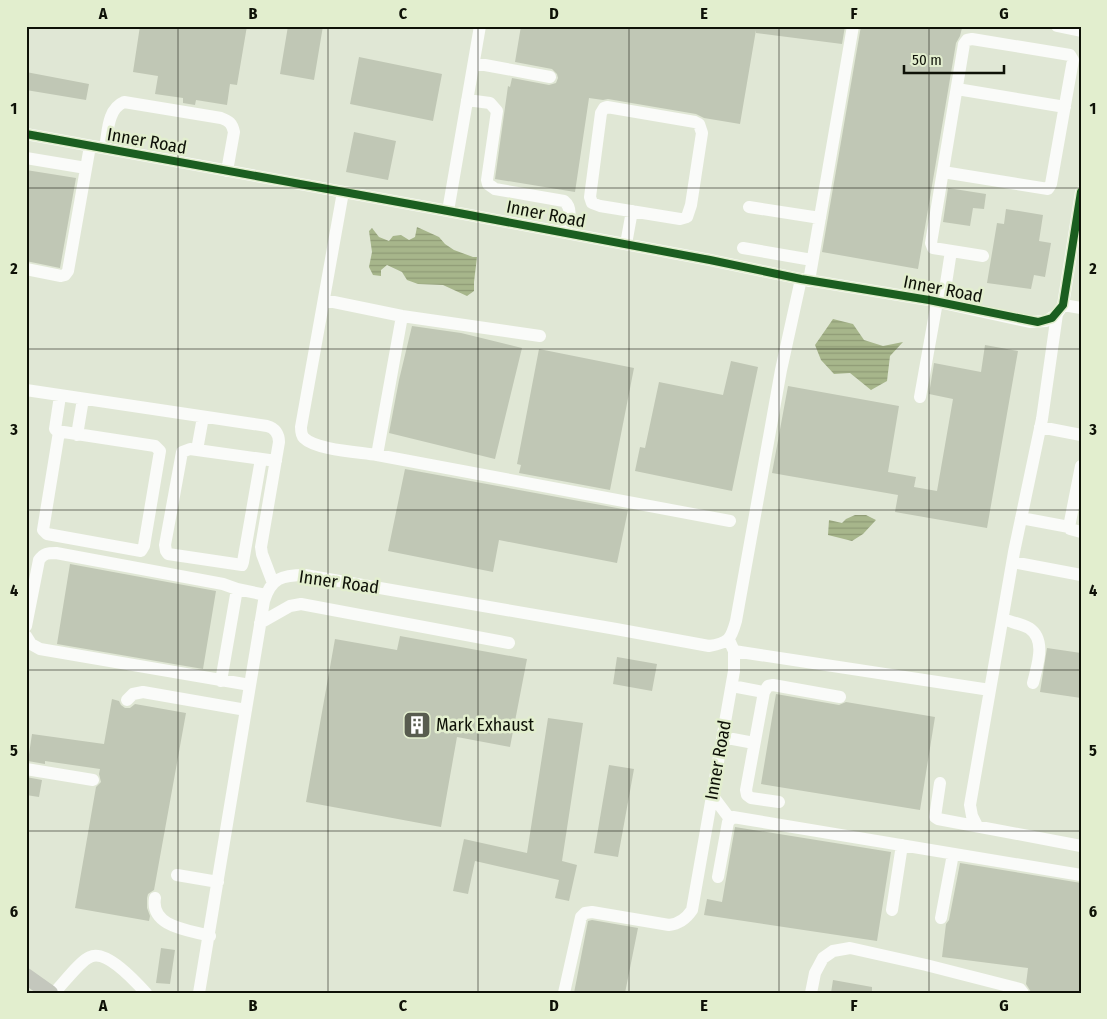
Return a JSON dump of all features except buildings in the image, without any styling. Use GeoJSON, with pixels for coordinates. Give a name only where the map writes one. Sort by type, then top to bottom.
{"type":"FeatureCollection","features":[{"type":"Feature","properties":{"kind":"main road"},"geometry":{"type":"LineString","coordinates":[[26,976],[50,993]]}},
{"type":"Feature","properties":{"kind":"street"},"geometry":{"type":"LineString","coordinates":[[448,211],[480,26]]}},
{"type":"Feature","properties":{"kind":"street"},"geometry":{"type":"LineString","coordinates":[[805,280],[812,260],[820,218],[853,26]]}},
{"type":"Feature","properties":{"kind":"street"},"geometry":{"type":"LineString","coordinates":[[1057,26],[1081,31]]}},
{"type":"Feature","properties":{"kind":"street"},"geometry":{"type":"LineString","coordinates":[[943,172],[1048,189],[1051,184],[1065,106],[1077,61],[1070,55],[972,39],[967,40],[964,44],[957,90],[943,172],[931,246],[933,248],[983,256]]}},
{"type":"Feature","properties":{"kind":"street"},"geometry":{"type":"LineString","coordinates":[[474,63],[550,77]]}},
{"type":"Feature","properties":{"kind":"street"},"geometry":{"type":"LineString","coordinates":[[957,90],[1065,106]]}},
{"type":"Feature","properties":{"kind":"street"},"geometry":{"type":"LineString","coordinates":[[467,100],[490,103],[497,111],[488,184],[495,189],[564,201],[570,209],[565,233]]}},
{"type":"Feature","properties":{"kind":"street"},"geometry":{"type":"LineString","coordinates":[[106,148],[113,111],[124,102],[221,118],[228,120],[233,125],[234,132],[227,171]]}},
{"type":"Feature","properties":{"kind":"street"},"geometry":{"type":"LineString","coordinates":[[607,107],[699,124],[702,133],[687,217],[680,219],[632,211],[595,205],[591,200],[601,111],[607,107]]}},
{"type":"Feature","properties":{"kind":"street","name":"Inner Road"},"geometry":{"type":"LineString","coordinates":[[26,134],[626,244],[805,280],[940,303],[1030,322],[1046,321],[1060,309],[1081,308]]}},
{"type":"Feature","properties":{"kind":"street"},"geometry":{"type":"LineString","coordinates":[[26,269],[60,276],[68,271],[90,146]]}},
{"type":"Feature","properties":{"kind":"street"},"geometry":{"type":"LineString","coordinates":[[26,158],[86,168]]}},
{"type":"Feature","properties":{"kind":"street"},"geometry":{"type":"LineString","coordinates":[[343,192],[301,427],[301,433],[305,439],[324,447],[377,455],[730,521]]}},
{"type":"Feature","properties":{"kind":"street"},"geometry":{"type":"LineString","coordinates":[[977,826],[969,809],[1002,619],[1040,427],[1081,192]]}},
{"type":"Feature","properties":{"kind":"street"},"geometry":{"type":"LineString","coordinates":[[749,207],[820,218]]}},
{"type":"Feature","properties":{"kind":"street"},"geometry":{"type":"LineString","coordinates":[[626,244],[632,211]]}},
{"type":"Feature","properties":{"kind":"street"},"geometry":{"type":"LineString","coordinates":[[743,248],[812,260]]}},
{"type":"Feature","properties":{"kind":"street"},"geometry":{"type":"LineString","coordinates":[[920,397],[951,251]]}},
{"type":"Feature","properties":{"kind":"street","name":"Inner Road"},"geometry":{"type":"LineString","coordinates":[[564,993],[582,917],[585,913],[592,912],[669,925],[678,924],[688,917],[692,910],[732,686],[734,671],[731,645],[782,370],[805,280]]}},
{"type":"Feature","properties":{"kind":"street"},"geometry":{"type":"LineString","coordinates":[[324,300],[402,316],[540,336]]}},
{"type":"Feature","properties":{"kind":"street"},"geometry":{"type":"LineString","coordinates":[[377,455],[402,316]]}},
{"type":"Feature","properties":{"kind":"street"},"geometry":{"type":"LineString","coordinates":[[26,390],[267,426],[274,429],[279,437],[261,539],[262,554],[273,583]]}},
{"type":"Feature","properties":{"kind":"street"},"geometry":{"type":"LineString","coordinates":[[59,432],[43,530],[47,534],[141,551],[144,546],[160,451],[155,446],[59,432],[55,429],[60,396]]}},
{"type":"Feature","properties":{"kind":"street"},"geometry":{"type":"LineString","coordinates":[[77,435],[83,399]]}},
{"type":"Feature","properties":{"kind":"street"},"geometry":{"type":"LineString","coordinates":[[197,450],[203,417]]}},
{"type":"Feature","properties":{"kind":"street"},"geometry":{"type":"LineString","coordinates":[[1040,427],[1081,435]]}},
{"type":"Feature","properties":{"kind":"street"},"geometry":{"type":"LineString","coordinates":[[261,459],[242,565],[168,554],[165,545],[182,452],[190,448],[197,450],[261,459],[276,462]]}},
{"type":"Feature","properties":{"kind":"street"},"geometry":{"type":"LineString","coordinates":[[1021,518],[1075,529],[1081,466]]}},
{"type":"Feature","properties":{"kind":"street"},"geometry":{"type":"LineString","coordinates":[[248,536],[261,539]]}},
{"type":"Feature","properties":{"kind":"street"},"geometry":{"type":"LineString","coordinates":[[26,626],[39,560],[42,555],[47,553],[56,553],[214,582],[266,595]]}},
{"type":"Feature","properties":{"kind":"street"},"geometry":{"type":"LineString","coordinates":[[1013,562],[1081,575]]}},
{"type":"Feature","properties":{"kind":"street","name":"Inner Road"},"geometry":{"type":"LineString","coordinates":[[200,993],[260,623],[266,595],[273,583],[285,576],[304,575],[709,646],[731,645],[990,690]]}},
{"type":"Feature","properties":{"kind":"street"},"geometry":{"type":"LineString","coordinates":[[221,681],[237,589]]}},
{"type":"Feature","properties":{"kind":"street"},"geometry":{"type":"LineString","coordinates":[[260,623],[290,606],[301,604],[509,643]]}},
{"type":"Feature","properties":{"kind":"street"},"geometry":{"type":"LineString","coordinates":[[1002,619],[1028,628],[1038,640],[1040,649],[1033,683]]}},
{"type":"Feature","properties":{"kind":"street"},"geometry":{"type":"LineString","coordinates":[[26,636],[31,644],[40,650],[250,685]]}},
{"type":"Feature","properties":{"kind":"street"},"geometry":{"type":"LineString","coordinates":[[779,802],[751,798],[747,795],[747,784],[764,692],[768,686],[773,685],[840,697]]}},
{"type":"Feature","properties":{"kind":"street"},"geometry":{"type":"LineString","coordinates":[[732,686],[764,692]]}},
{"type":"Feature","properties":{"kind":"street"},"geometry":{"type":"LineString","coordinates":[[127,700],[133,694],[143,692],[246,710]]}},
{"type":"Feature","properties":{"kind":"street"},"geometry":{"type":"LineString","coordinates":[[722,737],[754,743]]}},
{"type":"Feature","properties":{"kind":"street"},"geometry":{"type":"LineString","coordinates":[[26,769],[93,780]]}},
{"type":"Feature","properties":{"kind":"street"},"geometry":{"type":"LineString","coordinates":[[940,783],[935,817],[938,819],[1081,846]]}},
{"type":"Feature","properties":{"kind":"street"},"geometry":{"type":"LineString","coordinates":[[712,795],[730,819]]}},
{"type":"Feature","properties":{"kind":"street"},"geometry":{"type":"LineString","coordinates":[[718,877],[728,822],[733,817],[1081,875]]}},
{"type":"Feature","properties":{"kind":"street"},"geometry":{"type":"LineString","coordinates":[[892,910],[902,845]]}},
{"type":"Feature","properties":{"kind":"street"},"geometry":{"type":"LineString","coordinates":[[942,918],[952,854]]}},
{"type":"Feature","properties":{"kind":"street"},"geometry":{"type":"LineString","coordinates":[[177,875],[218,882]]}},
{"type":"Feature","properties":{"kind":"street"},"geometry":{"type":"LineString","coordinates":[[155,898],[156,913],[163,921],[210,936]]}},
{"type":"Feature","properties":{"kind":"street"},"geometry":{"type":"LineString","coordinates":[[811,993],[815,973],[823,958],[833,951],[850,948],[1020,989],[1023,993]]}},
{"type":"Feature","properties":{"kind":"street"},"geometry":{"type":"LineString","coordinates":[[54,993],[88,957],[99,956],[107,959],[134,979],[146,993]]}},
{"type":"Feature","properties":{"kind":"shaded area"},"geometry":{"type":"Polygon","coordinates":[[[417,227],[439,237],[454,250],[477,257],[474,291],[467,296],[443,285],[418,284],[407,280],[402,272],[387,265],[381,270],[381,276],[373,275],[369,267],[372,252],[369,231],[372,228],[379,237],[389,241],[393,236],[401,235],[409,240],[415,237],[417,227]]]}},
{"type":"Feature","properties":{"kind":"shaded area"},"geometry":{"type":"Polygon","coordinates":[[[833,319],[853,324],[864,340],[883,346],[903,342],[890,356],[887,381],[871,390],[850,373],[834,374],[821,360],[815,345],[833,319]]]}},
{"type":"Feature","properties":{"kind":"shaded area"},"geometry":{"type":"Polygon","coordinates":[[[855,515],[866,515],[876,520],[863,534],[852,541],[828,535],[829,520],[842,523],[855,515]]]}},
{"type":"Feature","properties":{"kind":"cycle path"},"geometry":{"type":"LineString","coordinates":[[26,134],[710,260],[801,279],[929,300],[1038,322],[1052,318],[1063,305],[1081,192]]}},
{"type":"Feature","properties":{"kind":"place","name":"Mark Exhaust"},"geometry":{"type":"Point","coordinates":[417,725]}}]}
